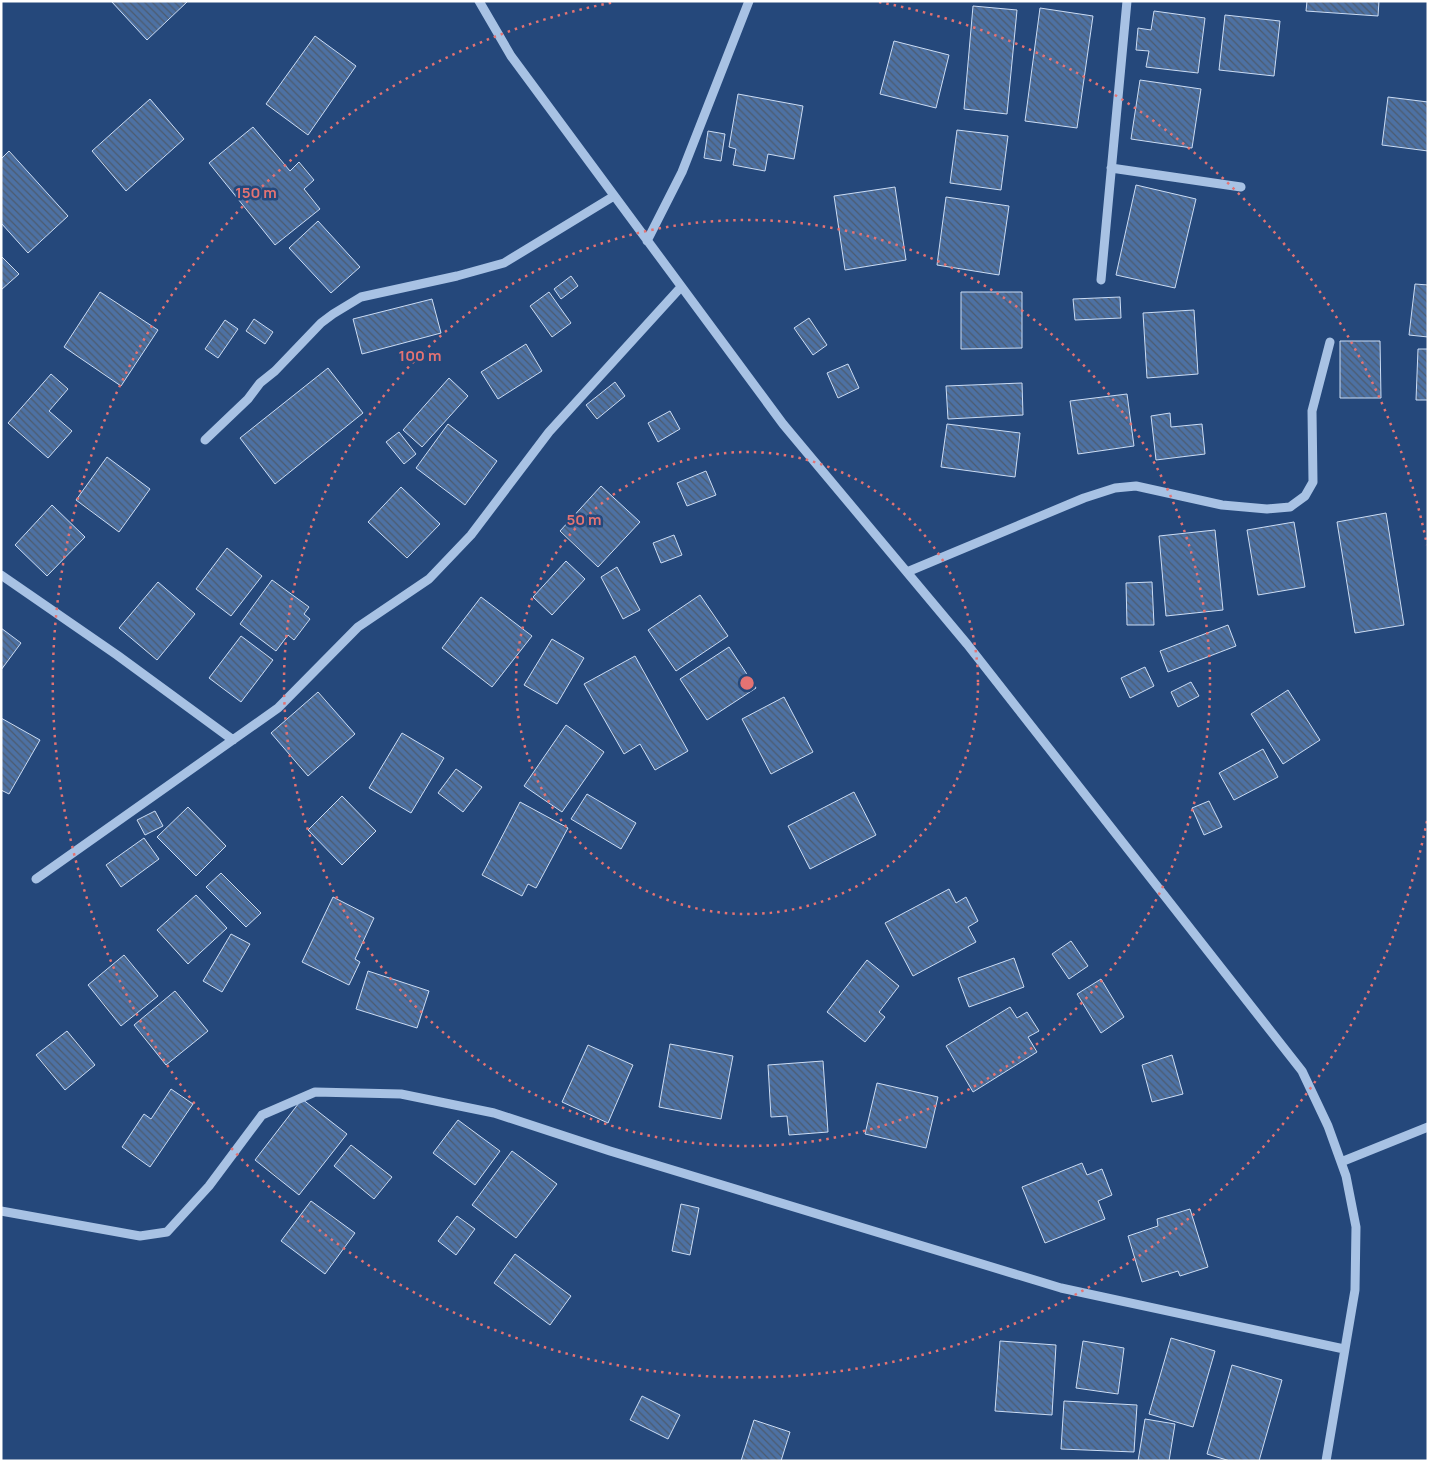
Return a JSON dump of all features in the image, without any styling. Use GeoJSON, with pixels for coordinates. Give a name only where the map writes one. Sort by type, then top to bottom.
{"type":"FeatureCollection","features":[{"type":"Feature","properties":{"kind":"street"},"geometry":{"type":"LineString","coordinates":[[479,1],[511,56],[783,424],[967,644],[1302,1071],[1328,1126],[1346,1176],[1356,1227],[1355,1290],[1326,1461]]}},
{"type":"Feature","properties":{"kind":"street"},"geometry":{"type":"LineString","coordinates":[[647,241],[682,172],[749,1]]}},
{"type":"Feature","properties":{"kind":"street"},"geometry":{"type":"LineString","coordinates":[[1101,280],[1127,1]]}},
{"type":"Feature","properties":{"kind":"street"},"geometry":{"type":"LineString","coordinates":[[1112,168],[1241,187]]}},
{"type":"Feature","properties":{"kind":"street"},"geometry":{"type":"LineString","coordinates":[[205,440],[248,399],[260,383],[321,323],[361,297],[457,276],[504,263],[614,196]]}},
{"type":"Feature","properties":{"kind":"street"},"geometry":{"type":"LineString","coordinates":[[36,879],[278,708],[358,627],[429,579],[470,535],[548,432],[681,287]]}},
{"type":"Feature","properties":{"kind":"street"},"geometry":{"type":"LineString","coordinates":[[907,572],[1084,498],[1115,488],[1136,486],[1222,504],[1267,509],[1290,507],[1305,496],[1313,482],[1312,411],[1330,342]]}},
{"type":"Feature","properties":{"kind":"street"},"geometry":{"type":"LineString","coordinates":[[1,575],[118,655],[233,740]]}},
{"type":"Feature","properties":{"kind":"street"},"geometry":{"type":"LineString","coordinates":[[1,1212],[140,1236],[167,1232],[209,1186],[262,1115],[315,1092],[401,1094],[494,1113],[610,1151],[1061,1288],[1344,1348]]}},
{"type":"Feature","properties":{"kind":"street"},"geometry":{"type":"LineString","coordinates":[[1341,1162],[1428,1127]]}},
{"type":"Feature","properties":{"kind":"building"},"geometry":{"type":"Polygon","coordinates":[[[111,1],[188,1],[147,40],[111,1]]]}},
{"type":"Feature","properties":{"kind":"building"},"geometry":{"type":"Polygon","coordinates":[[[1307,1],[1379,1],[1378,16],[1306,11],[1307,1]]]}},
{"type":"Feature","properties":{"kind":"building"},"geometry":{"type":"Polygon","coordinates":[[[973,6],[1017,10],[1007,114],[964,109],[973,6]]]}},
{"type":"Feature","properties":{"kind":"building"},"geometry":{"type":"Polygon","coordinates":[[[1040,8],[1093,16],[1077,128],[1025,121],[1040,8]]]}},
{"type":"Feature","properties":{"kind":"building"},"geometry":{"type":"Polygon","coordinates":[[[1154,11],[1205,18],[1198,73],[1146,67],[1149,51],[1136,50],[1138,28],[1151,30],[1154,11]]]}},
{"type":"Feature","properties":{"kind":"building"},"geometry":{"type":"Polygon","coordinates":[[[1225,15],[1280,21],[1274,76],[1219,70],[1225,15]]]}},
{"type":"Feature","properties":{"kind":"building"},"geometry":{"type":"Polygon","coordinates":[[[315,36],[356,66],[308,135],[266,104],[315,36]]]}},
{"type":"Feature","properties":{"kind":"building"},"geometry":{"type":"Polygon","coordinates":[[[894,41],[949,55],[936,108],[880,94],[894,41]]]}},
{"type":"Feature","properties":{"kind":"building"},"geometry":{"type":"Polygon","coordinates":[[[1140,80],[1201,89],[1192,148],[1131,139],[1140,80]]]}},
{"type":"Feature","properties":{"kind":"building"},"geometry":{"type":"Polygon","coordinates":[[[738,94],[803,106],[794,159],[768,154],[765,171],[733,165],[736,149],[729,147],[738,94]]]}},
{"type":"Feature","properties":{"kind":"building"},"geometry":{"type":"Polygon","coordinates":[[[1388,97],[1428,102],[1428,151],[1382,145],[1388,97]]]}},
{"type":"Feature","properties":{"kind":"building"},"geometry":{"type":"Polygon","coordinates":[[[150,99],[184,139],[126,191],[92,151],[150,99]]]}},
{"type":"Feature","properties":{"kind":"building"},"geometry":{"type":"Polygon","coordinates":[[[253,127],[290,171],[299,162],[314,180],[304,189],[320,209],[275,245],[209,163],[253,127]]]}},
{"type":"Feature","properties":{"kind":"building"},"geometry":{"type":"Polygon","coordinates":[[[957,130],[1008,136],[1001,190],[950,183],[957,130]]]}},
{"type":"Feature","properties":{"kind":"building"},"geometry":{"type":"Polygon","coordinates":[[[708,131],[725,134],[721,161],[704,158],[708,131]]]}},
{"type":"Feature","properties":{"kind":"building"},"geometry":{"type":"Polygon","coordinates":[[[9,151],[68,216],[28,253],[1,223],[1,159],[9,151]]]}},
{"type":"Feature","properties":{"kind":"building"},"geometry":{"type":"Polygon","coordinates":[[[1136,185],[1196,199],[1175,288],[1116,275],[1136,185]]]}},
{"type":"Feature","properties":{"kind":"building"},"geometry":{"type":"Polygon","coordinates":[[[895,187],[906,260],[845,270],[834,196],[895,187]]]}},
{"type":"Feature","properties":{"kind":"building"},"geometry":{"type":"Polygon","coordinates":[[[946,197],[1009,206],[999,275],[937,265],[946,197]]]}},
{"type":"Feature","properties":{"kind":"building"},"geometry":{"type":"Polygon","coordinates":[[[318,221],[360,267],[331,293],[289,248],[318,221]]]}},
{"type":"Feature","properties":{"kind":"building"},"geometry":{"type":"Polygon","coordinates":[[[1,256],[19,274],[1,290],[1,256]]]}},
{"type":"Feature","properties":{"kind":"building"},"geometry":{"type":"Polygon","coordinates":[[[571,276],[578,286],[561,299],[554,289],[571,276]]]}},
{"type":"Feature","properties":{"kind":"building"},"geometry":{"type":"Polygon","coordinates":[[[1415,284],[1428,285],[1428,337],[1409,335],[1415,284]]]}},
{"type":"Feature","properties":{"kind":"building"},"geometry":{"type":"Polygon","coordinates":[[[100,292],[158,330],[121,386],[64,347],[100,292]]]}},
{"type":"Feature","properties":{"kind":"building"},"geometry":{"type":"Polygon","coordinates":[[[549,292],[571,323],[552,337],[530,306],[549,292]]]}},
{"type":"Feature","properties":{"kind":"building"},"geometry":{"type":"Polygon","coordinates":[[[961,292],[1022,292],[1022,348],[961,349],[961,292]]]}},
{"type":"Feature","properties":{"kind":"building"},"geometry":{"type":"Polygon","coordinates":[[[1120,297],[1121,318],[1075,320],[1073,299],[1120,297]]]}},
{"type":"Feature","properties":{"kind":"building"},"geometry":{"type":"Polygon","coordinates":[[[432,299],[441,333],[362,354],[353,319],[432,299]]]}},
{"type":"Feature","properties":{"kind":"building"},"geometry":{"type":"Polygon","coordinates":[[[1194,310],[1198,374],[1147,378],[1143,313],[1194,310]]]}},
{"type":"Feature","properties":{"kind":"building"},"geometry":{"type":"Polygon","coordinates":[[[809,318],[827,345],[813,355],[794,328],[809,318]]]}},
{"type":"Feature","properties":{"kind":"building"},"geometry":{"type":"Polygon","coordinates":[[[254,319],[273,332],[265,344],[246,331],[254,319]]]}},
{"type":"Feature","properties":{"kind":"building"},"geometry":{"type":"Polygon","coordinates":[[[225,320],[238,329],[218,358],[205,349],[225,320]]]}},
{"type":"Feature","properties":{"kind":"building"},"geometry":{"type":"Polygon","coordinates":[[[1340,341],[1380,341],[1381,398],[1340,398],[1340,341]]]}},
{"type":"Feature","properties":{"kind":"building"},"geometry":{"type":"Polygon","coordinates":[[[526,344],[542,371],[498,399],[481,372],[526,344]]]}},
{"type":"Feature","properties":{"kind":"building"},"geometry":{"type":"Polygon","coordinates":[[[1418,349],[1428,349],[1428,400],[1416,400],[1418,349]]]}},
{"type":"Feature","properties":{"kind":"building"},"geometry":{"type":"Polygon","coordinates":[[[848,364],[859,388],[838,398],[827,373],[848,364]]]}},
{"type":"Feature","properties":{"kind":"building"},"geometry":{"type":"Polygon","coordinates":[[[328,368],[363,413],[275,484],[240,438],[328,368]]]}},
{"type":"Feature","properties":{"kind":"building"},"geometry":{"type":"Polygon","coordinates":[[[51,374],[68,389],[49,411],[72,431],[48,458],[8,423],[51,374]]]}},
{"type":"Feature","properties":{"kind":"building"},"geometry":{"type":"Polygon","coordinates":[[[449,378],[468,396],[422,447],[403,430],[449,378]]]}},
{"type":"Feature","properties":{"kind":"building"},"geometry":{"type":"Polygon","coordinates":[[[615,382],[625,396],[597,419],[586,405],[615,382]]]}},
{"type":"Feature","properties":{"kind":"building"},"geometry":{"type":"Polygon","coordinates":[[[1022,383],[1023,415],[948,419],[946,386],[1022,383]]]}},
{"type":"Feature","properties":{"kind":"building"},"geometry":{"type":"Polygon","coordinates":[[[1127,394],[1134,446],[1078,454],[1070,401],[1127,394]]]}},
{"type":"Feature","properties":{"kind":"building"},"geometry":{"type":"Polygon","coordinates":[[[670,411],[680,429],[658,442],[648,423],[670,411]]]}},
{"type":"Feature","properties":{"kind":"building"},"geometry":{"type":"Polygon","coordinates":[[[1170,413],[1171,427],[1202,424],[1205,454],[1156,460],[1151,416],[1170,413]]]}},
{"type":"Feature","properties":{"kind":"building"},"geometry":{"type":"Polygon","coordinates":[[[448,424],[497,461],[465,505],[416,468],[448,424]]]}},
{"type":"Feature","properties":{"kind":"building"},"geometry":{"type":"Polygon","coordinates":[[[947,424],[1020,433],[1015,477],[941,467],[947,424]]]}},
{"type":"Feature","properties":{"kind":"building"},"geometry":{"type":"Polygon","coordinates":[[[399,432],[416,454],[404,464],[386,442],[399,432]]]}},
{"type":"Feature","properties":{"kind":"building"},"geometry":{"type":"Polygon","coordinates":[[[107,457],[150,489],[119,532],[76,500],[107,457]]]}},
{"type":"Feature","properties":{"kind":"building"},"geometry":{"type":"Polygon","coordinates":[[[706,471],[716,495],[687,506],[677,483],[706,471]]]}},
{"type":"Feature","properties":{"kind":"building"},"geometry":{"type":"Polygon","coordinates":[[[601,486],[640,522],[598,567],[560,531],[601,486]]]}},
{"type":"Feature","properties":{"kind":"building"},"geometry":{"type":"Polygon","coordinates":[[[401,487],[440,524],[407,558],[368,522],[401,487]]]}},
{"type":"Feature","properties":{"kind":"building"},"geometry":{"type":"Polygon","coordinates":[[[52,505],[85,537],[47,576],[15,545],[52,505]]]}},
{"type":"Feature","properties":{"kind":"building"},"geometry":{"type":"Polygon","coordinates":[[[1386,513],[1404,625],[1355,633],[1337,522],[1386,513]]]}},
{"type":"Feature","properties":{"kind":"building"},"geometry":{"type":"Polygon","coordinates":[[[1294,522],[1305,587],[1258,595],[1247,530],[1294,522]]]}},
{"type":"Feature","properties":{"kind":"building"},"geometry":{"type":"Polygon","coordinates":[[[1215,530],[1223,610],[1166,616],[1159,536],[1215,530]]]}},
{"type":"Feature","properties":{"kind":"building"},"geometry":{"type":"Polygon","coordinates":[[[674,535],[682,555],[661,563],[653,543],[674,535]]]}},
{"type":"Feature","properties":{"kind":"building"},"geometry":{"type":"Polygon","coordinates":[[[227,548],[262,576],[231,616],[196,589],[227,548]]]}},
{"type":"Feature","properties":{"kind":"building"},"geometry":{"type":"Polygon","coordinates":[[[566,561],[585,579],[552,615],[533,597],[566,561]]]}},
{"type":"Feature","properties":{"kind":"building"},"geometry":{"type":"Polygon","coordinates":[[[617,567],[640,610],[623,619],[601,577],[617,567]]]}},
{"type":"Feature","properties":{"kind":"building"},"geometry":{"type":"Polygon","coordinates":[[[272,580],[309,607],[304,614],[310,619],[294,640],[288,635],[276,651],[240,624],[272,580]]]}},
{"type":"Feature","properties":{"kind":"building"},"geometry":{"type":"Polygon","coordinates":[[[158,582],[195,614],[157,660],[119,628],[158,582]]]}},
{"type":"Feature","properties":{"kind":"building"},"geometry":{"type":"Polygon","coordinates":[[[1152,582],[1154,625],[1127,625],[1126,583],[1152,582]]]}},
{"type":"Feature","properties":{"kind":"building"},"geometry":{"type":"Polygon","coordinates":[[[700,595],[728,636],[676,671],[648,630],[700,595]]]}},
{"type":"Feature","properties":{"kind":"building"},"geometry":{"type":"Polygon","coordinates":[[[481,597],[532,636],[492,687],[442,648],[481,597]]]}},
{"type":"Feature","properties":{"kind":"building"},"geometry":{"type":"Polygon","coordinates":[[[1228,625],[1236,646],[1168,672],[1160,651],[1228,625]]]}},
{"type":"Feature","properties":{"kind":"building"},"geometry":{"type":"Polygon","coordinates":[[[1,628],[21,643],[1,670],[1,628]]]}},
{"type":"Feature","properties":{"kind":"building"},"geometry":{"type":"Polygon","coordinates":[[[241,636],[273,660],[241,702],[209,678],[241,636]]]}},
{"type":"Feature","properties":{"kind":"building"},"geometry":{"type":"Polygon","coordinates":[[[552,639],[584,658],[557,704],[524,685],[552,639]]]}},
{"type":"Feature","properties":{"kind":"building"},"geometry":{"type":"Polygon","coordinates":[[[729,647],[756,688],[707,720],[680,679],[729,647]]]}},
{"type":"Feature","properties":{"kind":"building"},"geometry":{"type":"Polygon","coordinates":[[[635,656],[688,751],[655,770],[640,744],[624,754],[584,684],[635,656]]]}},
{"type":"Feature","properties":{"kind":"building"},"geometry":{"type":"Polygon","coordinates":[[[1145,667],[1154,686],[1130,698],[1121,678],[1145,667]]]}},
{"type":"Feature","properties":{"kind":"building"},"geometry":{"type":"Polygon","coordinates":[[[1191,682],[1199,696],[1178,707],[1171,692],[1191,682]]]}},
{"type":"Feature","properties":{"kind":"building"},"geometry":{"type":"Polygon","coordinates":[[[1288,690],[1320,740],[1283,764],[1251,714],[1288,690]]]}},
{"type":"Feature","properties":{"kind":"building"},"geometry":{"type":"Polygon","coordinates":[[[318,692],[355,734],[308,776],[271,733],[318,692]]]}},
{"type":"Feature","properties":{"kind":"building"},"geometry":{"type":"Polygon","coordinates":[[[784,697],[813,752],[771,774],[742,719],[784,697]]]}},
{"type":"Feature","properties":{"kind":"building"},"geometry":{"type":"Polygon","coordinates":[[[1,718],[40,740],[9,794],[1,790],[1,718]]]}},
{"type":"Feature","properties":{"kind":"building"},"geometry":{"type":"Polygon","coordinates":[[[566,725],[604,752],[562,812],[524,786],[566,725]]]}},
{"type":"Feature","properties":{"kind":"building"},"geometry":{"type":"Polygon","coordinates":[[[402,733],[444,758],[411,813],[369,788],[402,733]]]}},
{"type":"Feature","properties":{"kind":"building"},"geometry":{"type":"Polygon","coordinates":[[[1263,749],[1278,777],[1234,800],[1219,773],[1263,749]]]}},
{"type":"Feature","properties":{"kind":"building"},"geometry":{"type":"Polygon","coordinates":[[[456,769],[482,787],[463,812],[438,793],[456,769]]]}},
{"type":"Feature","properties":{"kind":"building"},"geometry":{"type":"Polygon","coordinates":[[[854,792],[876,835],[810,869],[788,826],[854,792]]]}},
{"type":"Feature","properties":{"kind":"building"},"geometry":{"type":"Polygon","coordinates":[[[587,794],[636,823],[621,849],[571,819],[587,794]]]}},
{"type":"Feature","properties":{"kind":"building"},"geometry":{"type":"Polygon","coordinates":[[[342,796],[376,831],[342,865],[308,830],[342,796]]]}},
{"type":"Feature","properties":{"kind":"building"},"geometry":{"type":"Polygon","coordinates":[[[1209,801],[1222,827],[1204,835],[1192,808],[1209,801]]]}},
{"type":"Feature","properties":{"kind":"building"},"geometry":{"type":"Polygon","coordinates":[[[520,802],[568,828],[536,888],[528,884],[522,896],[482,875],[520,802]]]}},
{"type":"Feature","properties":{"kind":"building"},"geometry":{"type":"Polygon","coordinates":[[[188,807],[226,846],[196,876],[157,837],[188,807]]]}},
{"type":"Feature","properties":{"kind":"building"},"geometry":{"type":"Polygon","coordinates":[[[155,811],[163,826],[145,835],[137,820],[155,811]]]}},
{"type":"Feature","properties":{"kind":"building"},"geometry":{"type":"Polygon","coordinates":[[[144,838],[159,859],[121,887],[106,865],[144,838]]]}},
{"type":"Feature","properties":{"kind":"building"},"geometry":{"type":"Polygon","coordinates":[[[221,873],[261,913],[246,927],[206,887],[221,873]]]}},
{"type":"Feature","properties":{"kind":"building"},"geometry":{"type":"Polygon","coordinates":[[[949,889],[956,903],[966,897],[978,921],[968,927],[976,942],[913,976],[885,923],[949,889]]]}},
{"type":"Feature","properties":{"kind":"building"},"geometry":{"type":"Polygon","coordinates":[[[196,895],[227,928],[188,964],[157,930],[196,895]]]}},
{"type":"Feature","properties":{"kind":"building"},"geometry":{"type":"Polygon","coordinates":[[[333,897],[374,918],[355,959],[360,962],[349,985],[302,962],[333,897]]]}},
{"type":"Feature","properties":{"kind":"building"},"geometry":{"type":"Polygon","coordinates":[[[231,934],[250,944],[222,992],[203,981],[231,934]]]}},
{"type":"Feature","properties":{"kind":"building"},"geometry":{"type":"Polygon","coordinates":[[[1071,941],[1088,966],[1069,979],[1052,954],[1071,941]]]}},
{"type":"Feature","properties":{"kind":"building"},"geometry":{"type":"Polygon","coordinates":[[[124,955],[158,996],[121,1026],[88,985],[124,955]]]}},
{"type":"Feature","properties":{"kind":"building"},"geometry":{"type":"Polygon","coordinates":[[[1014,958],[1024,987],[969,1007],[958,978],[1014,958]]]}},
{"type":"Feature","properties":{"kind":"building"},"geometry":{"type":"Polygon","coordinates":[[[867,960],[899,986],[879,1012],[885,1017],[865,1042],[827,1012],[867,960]]]}},
{"type":"Feature","properties":{"kind":"building"},"geometry":{"type":"Polygon","coordinates":[[[368,971],[429,991],[417,1028],[356,1009],[368,971]]]}},
{"type":"Feature","properties":{"kind":"building"},"geometry":{"type":"Polygon","coordinates":[[[1101,979],[1124,1017],[1101,1033],[1077,994],[1101,979]]]}},
{"type":"Feature","properties":{"kind":"building"},"geometry":{"type":"Polygon","coordinates":[[[175,991],[208,1031],[166,1065],[134,1025],[175,991]]]}},
{"type":"Feature","properties":{"kind":"building"},"geometry":{"type":"Polygon","coordinates":[[[1010,1007],[1017,1018],[1027,1012],[1039,1031],[1028,1037],[1037,1052],[973,1092],[946,1046],[1010,1007]]]}},
{"type":"Feature","properties":{"kind":"building"},"geometry":{"type":"Polygon","coordinates":[[[67,1031],[95,1065],[65,1090],[36,1055],[67,1031]]]}},
{"type":"Feature","properties":{"kind":"building"},"geometry":{"type":"Polygon","coordinates":[[[670,1044],[733,1056],[721,1119],[659,1107],[670,1044]]]}},
{"type":"Feature","properties":{"kind":"building"},"geometry":{"type":"Polygon","coordinates":[[[588,1045],[633,1065],[608,1123],[562,1102],[588,1045]]]}},
{"type":"Feature","properties":{"kind":"building"},"geometry":{"type":"Polygon","coordinates":[[[1172,1055],[1183,1094],[1152,1102],[1142,1065],[1172,1055]]]}},
{"type":"Feature","properties":{"kind":"building"},"geometry":{"type":"Polygon","coordinates":[[[823,1061],[828,1132],[789,1135],[787,1116],[771,1117],[768,1065],[823,1061]]]}},
{"type":"Feature","properties":{"kind":"building"},"geometry":{"type":"Polygon","coordinates":[[[877,1083],[938,1097],[926,1148],[865,1134],[877,1083]]]}},
{"type":"Feature","properties":{"kind":"building"},"geometry":{"type":"Polygon","coordinates":[[[171,1089],[193,1104],[150,1167],[122,1147],[144,1114],[151,1119],[171,1089]]]}},
{"type":"Feature","properties":{"kind":"building"},"geometry":{"type":"Polygon","coordinates":[[[302,1099],[347,1134],[299,1195],[255,1160],[302,1099]]]}},
{"type":"Feature","properties":{"kind":"building"},"geometry":{"type":"Polygon","coordinates":[[[458,1120],[500,1151],[475,1185],[433,1153],[458,1120]]]}},
{"type":"Feature","properties":{"kind":"building"},"geometry":{"type":"Polygon","coordinates":[[[351,1145],[392,1177],[374,1199],[334,1166],[351,1145]]]}},
{"type":"Feature","properties":{"kind":"building"},"geometry":{"type":"Polygon","coordinates":[[[512,1151],[557,1184],[516,1238],[472,1205],[512,1151]]]}},
{"type":"Feature","properties":{"kind":"building"},"geometry":{"type":"Polygon","coordinates":[[[1082,1163],[1087,1175],[1102,1169],[1112,1195],[1098,1201],[1105,1219],[1045,1243],[1022,1187],[1082,1163]]]}},
{"type":"Feature","properties":{"kind":"building"},"geometry":{"type":"Polygon","coordinates":[[[311,1201],[355,1233],[325,1274],[281,1241],[311,1201]]]}},
{"type":"Feature","properties":{"kind":"building"},"geometry":{"type":"Polygon","coordinates":[[[681,1204],[699,1208],[690,1255],[672,1251],[681,1204]]]}},
{"type":"Feature","properties":{"kind":"building"},"geometry":{"type":"Polygon","coordinates":[[[1190,1209],[1208,1267],[1180,1276],[1178,1271],[1142,1282],[1128,1236],[1158,1226],[1157,1219],[1190,1209]]]}},
{"type":"Feature","properties":{"kind":"building"},"geometry":{"type":"Polygon","coordinates":[[[457,1216],[475,1229],[456,1255],[438,1241],[457,1216]]]}},
{"type":"Feature","properties":{"kind":"building"},"geometry":{"type":"Polygon","coordinates":[[[515,1254],[571,1296],[550,1325],[494,1283],[515,1254]]]}},
{"type":"Feature","properties":{"kind":"building"},"geometry":{"type":"Polygon","coordinates":[[[1171,1338],[1215,1351],[1193,1427],[1149,1414],[1171,1338]]]}},
{"type":"Feature","properties":{"kind":"building"},"geometry":{"type":"Polygon","coordinates":[[[1000,1341],[1056,1345],[1052,1415],[995,1411],[1000,1341]]]}},
{"type":"Feature","properties":{"kind":"building"},"geometry":{"type":"Polygon","coordinates":[[[1083,1341],[1124,1348],[1118,1394],[1076,1388],[1083,1341]]]}},
{"type":"Feature","properties":{"kind":"building"},"geometry":{"type":"Polygon","coordinates":[[[1232,1365],[1282,1380],[1259,1461],[1230,1461],[1207,1454],[1232,1365]]]}},
{"type":"Feature","properties":{"kind":"building"},"geometry":{"type":"Polygon","coordinates":[[[642,1396],[680,1415],[668,1439],[630,1420],[642,1396]]]}},
{"type":"Feature","properties":{"kind":"building"},"geometry":{"type":"Polygon","coordinates":[[[1064,1401],[1137,1405],[1134,1452],[1061,1449],[1064,1401]]]}},
{"type":"Feature","properties":{"kind":"building"},"geometry":{"type":"Polygon","coordinates":[[[1145,1419],[1175,1424],[1169,1461],[1138,1461],[1145,1419]]]}},
{"type":"Feature","properties":{"kind":"building"},"geometry":{"type":"Polygon","coordinates":[[[754,1420],[790,1432],[781,1461],[741,1461],[754,1420]]]}}]}
